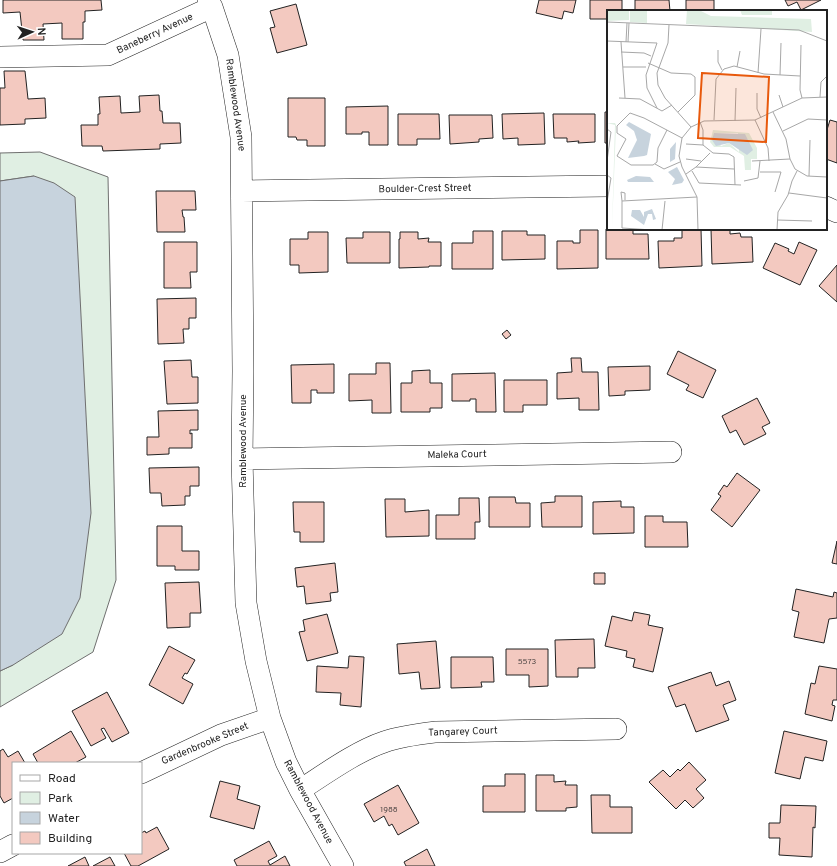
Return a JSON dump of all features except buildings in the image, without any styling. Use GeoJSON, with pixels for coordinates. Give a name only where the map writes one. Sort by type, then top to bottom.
{"type":"FeatureCollection","features":[{"type":"Feature","properties":{"kind":"street","name":"Baneberry Avenue"},"geometry":{"type":"LineString","coordinates":[[0,57],[108,55],[210,4]]}},
{"type":"Feature","properties":{"kind":"street","name":"Ramblewood Avenue"},"geometry":{"type":"LineString","coordinates":[[210,4],[228,55],[241,137],[244,371],[242,459],[246,602],[256,660],[270,718],[286,762],[343,866]]}},
{"type":"Feature","properties":{"kind":"street","name":"Boulder-Crest Street"},"geometry":{"type":"LineString","coordinates":[[242,191],[607,186]]}},
{"type":"Feature","properties":{"kind":"street"},"geometry":{"type":"LineString","coordinates":[[827,207],[837,212]]}},
{"type":"Feature","properties":{"kind":"street","name":"Maleka Court"},"geometry":{"type":"LineString","coordinates":[[242,459],[671,452]]}},
{"type":"Feature","properties":{"kind":"street","name":"Gardenbrooke Street"},"geometry":{"type":"LineString","coordinates":[[142,773],[221,735],[270,718]]}},
{"type":"Feature","properties":{"kind":"street","name":"Tangarey Court"},"geometry":{"type":"LineString","coordinates":[[300,790],[352,758],[377,745],[412,735],[436,732],[616,729]]}},
{"type":"Feature","properties":{"kind":"street"},"geometry":{"type":"LineString","coordinates":[[0,852],[12,846]]}},
{"type":"Feature","properties":{"kind":"green space"},"geometry":{"type":"Polygon","coordinates":[[[40,152],[108,177],[116,580],[93,652],[0,707],[0,671],[13,665],[34,176],[0,181],[0,153],[40,152]]]}},
{"type":"Feature","properties":{"kind":"water"},"geometry":{"type":"Polygon","coordinates":[[[34,176],[54,183],[75,197],[91,513],[80,598],[62,634],[13,665],[0,671],[0,181],[34,176]]]}}]}
